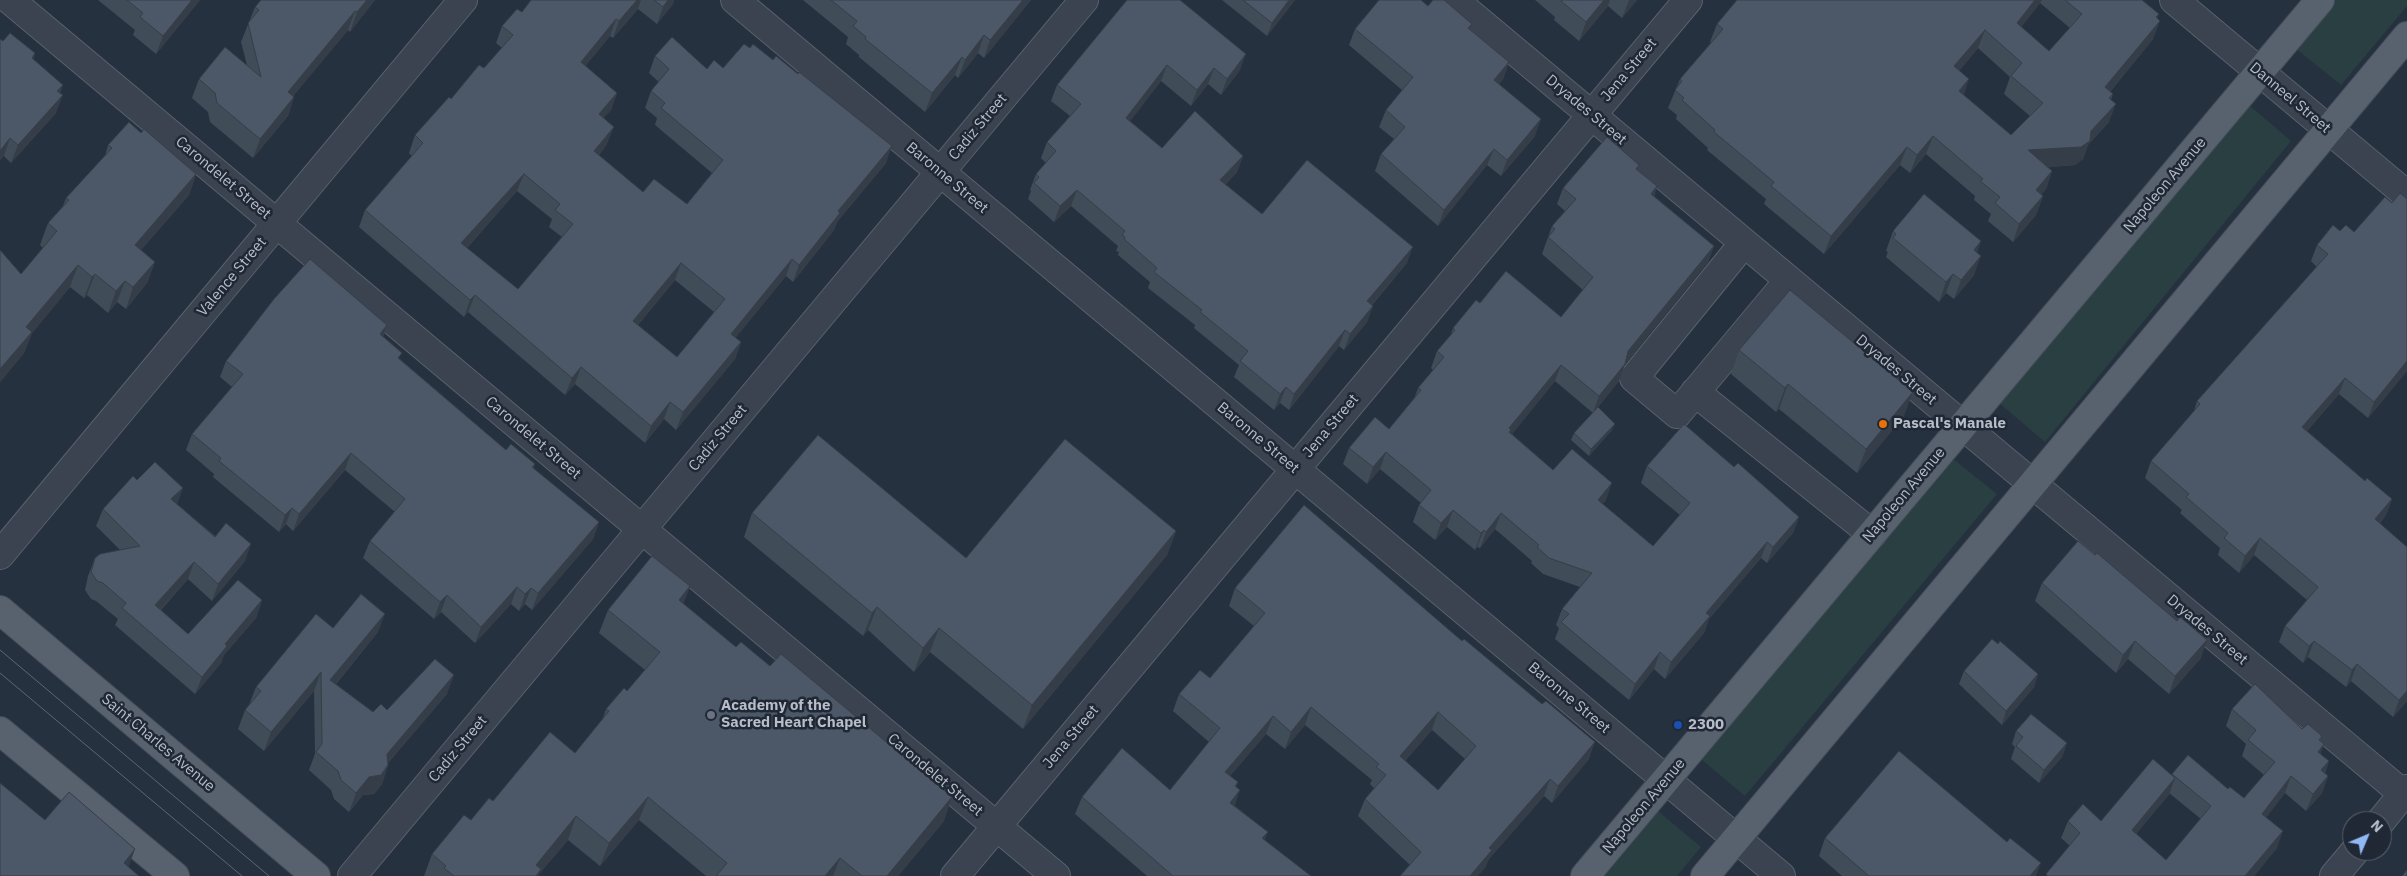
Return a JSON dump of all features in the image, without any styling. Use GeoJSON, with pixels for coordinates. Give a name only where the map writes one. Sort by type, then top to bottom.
{"type":"FeatureCollection","features":[{"type":"Feature","properties":{"kind":"main road","name":"Napoleon Avenue"},"geometry":{"type":"LineString","coordinates":[[1585,876],[2320,0]]}},
{"type":"Feature","properties":{"kind":"main road"},"geometry":{"type":"LineString","coordinates":[[1705,876],[2407,36]]}},
{"type":"Feature","properties":{"kind":"main road","name":"Saint Charles Avenue"},"geometry":{"type":"LineString","coordinates":[[0,610],[316,876]]}},
{"type":"Feature","properties":{"kind":"main road"},"geometry":{"type":"LineString","coordinates":[[0,731],[175,876]]}},
{"type":"Feature","properties":{"kind":"street","name":"Carondelet Street"},"geometry":{"type":"LineString","coordinates":[[10,0],[1056,876]]}},
{"type":"Feature","properties":{"kind":"street","name":"Valence Street"},"geometry":{"type":"LineString","coordinates":[[0,555],[464,0]]}},
{"type":"Feature","properties":{"kind":"street","name":"Baronne Street"},"geometry":{"type":"LineString","coordinates":[[735,0],[1781,876]]}},
{"type":"Feature","properties":{"kind":"street","name":"Cadiz Street"},"geometry":{"type":"LineString","coordinates":[[352,876],[1084,0]]}},
{"type":"Feature","properties":{"kind":"street","name":"Dryades Street"},"geometry":{"type":"LineString","coordinates":[[1454,0],[2406,794]]}},
{"type":"Feature","properties":{"kind":"street","name":"Jena Street"},"geometry":{"type":"LineString","coordinates":[[955,876],[1688,0]]}},
{"type":"Feature","properties":{"kind":"street","name":"Danneel Street"},"geometry":{"type":"LineString","coordinates":[[2174,0],[2407,195]]}},
{"type":"Feature","properties":{"kind":"street"},"geometry":{"type":"LineString","coordinates":[[1744,243],[1634,378],[1677,414],[1789,280]]}},
{"type":"Feature","properties":{"kind":"street"},"geometry":{"type":"LineString","coordinates":[[1695,392],[1872,534]]}},
{"type":"Feature","properties":{"kind":"street"},"geometry":{"type":"LineString","coordinates":[[2390,811],[2406,794]]}},
{"type":"Feature","properties":{"kind":"street"},"geometry":{"type":"LineString","coordinates":[[2334,876],[2347,861]]}},
{"type":"Feature","properties":{"kind":"green space"},"geometry":{"type":"Polygon","coordinates":[[[2335,0],[2407,0],[2407,6],[2341,85],[2295,48],[2335,0]]]}},
{"type":"Feature","properties":{"kind":"green space"},"geometry":{"type":"Polygon","coordinates":[[[2248,104],[2291,141],[2045,442],[1999,403],[2248,104]]]}},
{"type":"Feature","properties":{"kind":"green space"},"geometry":{"type":"Polygon","coordinates":[[[1952,458],[1997,494],[1745,796],[1701,759],[1952,458]]]}},
{"type":"Feature","properties":{"kind":"green space"},"geometry":{"type":"Polygon","coordinates":[[[1658,811],[1701,847],[1677,876],[1603,876],[1658,811]]]}},
{"type":"Feature","properties":{"kind":"building"},"geometry":{"type":"Polygon","coordinates":[[[127,0],[192,0],[163,36],[140,17],[143,13],[127,0]]]}},
{"type":"Feature","properties":{"kind":"building"},"geometry":{"type":"Polygon","coordinates":[[[261,0],[367,0],[357,12],[355,11],[288,92],[294,97],[260,139],[217,103],[215,93],[199,79],[225,47],[261,77],[248,23],[259,10],[255,7],[261,0]]]}},
{"type":"Feature","properties":{"kind":"building"},"geometry":{"type":"Polygon","coordinates":[[[531,0],[637,0],[619,21],[616,19],[581,62],[617,93],[599,114],[614,127],[594,151],[643,192],[654,179],[687,204],[723,160],[661,108],[665,103],[651,91],[669,69],[655,56],[672,37],[707,69],[714,60],[723,68],[744,44],[750,48],[753,44],[773,60],[776,56],[798,74],[799,72],[892,146],[838,211],[840,213],[799,265],[792,259],[731,334],[741,342],[683,412],[670,402],[651,426],[581,367],[572,378],[475,295],[470,300],[365,210],[423,143],[415,135],[449,97],[451,99],[479,65],[484,68],[513,35],[502,26],[517,9],[522,12],[531,0]],[[524,174],[461,243],[518,289],[573,224],[555,210],[560,204],[524,174]],[[681,263],[633,321],[677,357],[725,299],[681,263]]]}},
{"type":"Feature","properties":{"kind":"building"},"geometry":{"type":"Polygon","coordinates":[[[654,0],[668,0],[663,7],[654,0]]]}},
{"type":"Feature","properties":{"kind":"building"},"geometry":{"type":"Polygon","coordinates":[[[831,0],[1023,0],[990,40],[984,35],[965,60],[962,57],[932,93],[865,39],[866,37],[853,26],[857,21],[831,0]]]}},
{"type":"Feature","properties":{"kind":"building"},"geometry":{"type":"Polygon","coordinates":[[[1127,0],[1180,0],[1246,54],[1227,79],[1214,68],[1197,90],[1167,65],[1126,118],[1162,148],[1195,111],[1243,156],[1220,180],[1262,214],[1307,160],[1413,247],[1367,301],[1373,306],[1350,334],[1345,330],[1294,394],[1286,387],[1280,394],[1240,361],[1248,351],[1200,312],[1202,310],[1154,272],[1157,268],[1124,239],[1125,237],[1122,235],[1125,231],[1077,190],[1060,206],[1034,183],[1039,177],[1036,174],[1056,151],[1047,142],[1081,104],[1057,85],[1127,0]]]}},
{"type":"Feature","properties":{"kind":"building"},"geometry":{"type":"Polygon","coordinates":[[[1243,0],[1289,0],[1272,23],[1243,0]]]}},
{"type":"Feature","properties":{"kind":"building"},"geometry":{"type":"Polygon","coordinates":[[[1379,0],[1421,0],[1428,6],[1433,0],[1444,0],[1472,24],[1468,28],[1509,62],[1494,80],[1541,119],[1507,160],[1494,149],[1444,210],[1381,154],[1405,127],[1386,110],[1413,77],[1355,29],[1379,0]]]}},
{"type":"Feature","properties":{"kind":"building"},"geometry":{"type":"Polygon","coordinates":[[[1562,0],[1604,0],[1586,22],[1562,0]]]}},
{"type":"Feature","properties":{"kind":"building"},"geometry":{"type":"Polygon","coordinates":[[[1737,0],[2035,0],[2017,23],[2049,51],[2082,14],[2065,0],[2142,0],[2159,14],[2156,17],[2160,21],[2105,87],[2113,94],[2109,98],[2116,104],[2091,131],[2090,141],[2081,147],[2028,150],[2052,171],[2036,190],[2043,196],[2019,224],[1995,203],[2000,197],[1980,181],[1983,179],[1933,136],[1917,155],[1907,147],[1831,236],[1771,186],[1774,182],[1714,132],[1715,130],[1682,100],[1684,98],[1675,90],[1682,81],[1680,79],[1723,29],[1717,24],[1737,0]],[[1985,30],[1954,66],[1969,79],[1959,91],[2011,135],[2043,103],[2011,76],[2022,63],[1985,30]]]}},
{"type":"Feature","properties":{"kind":"building"},"geometry":{"type":"Polygon","coordinates":[[[10,33],[35,53],[32,58],[63,85],[57,91],[63,95],[18,145],[10,138],[0,151],[0,39],[3,41],[10,33]]]}},
{"type":"Feature","properties":{"kind":"building"},"geometry":{"type":"Polygon","coordinates":[[[129,122],[141,133],[144,129],[196,174],[135,245],[155,262],[133,287],[125,281],[116,291],[95,274],[92,277],[78,265],[26,327],[32,332],[0,369],[0,250],[21,274],[57,231],[48,223],[69,200],[66,198],[112,148],[108,145],[129,122]]]}},
{"type":"Feature","properties":{"kind":"building"},"geometry":{"type":"Polygon","coordinates":[[[1607,137],[1639,165],[1636,169],[1657,186],[1651,194],[1714,246],[1628,351],[1625,364],[1599,396],[1561,365],[1509,428],[1511,430],[1509,432],[1553,470],[1572,449],[1612,483],[1598,500],[1653,546],[1690,503],[1647,466],[1684,424],[1734,467],[1738,463],[1799,517],[1773,547],[1767,542],[1706,613],[1710,616],[1671,662],[1660,652],[1635,684],[1561,622],[1569,614],[1562,609],[1592,573],[1549,558],[1537,547],[1539,545],[1501,513],[1486,532],[1484,530],[1481,533],[1453,510],[1441,523],[1419,505],[1431,490],[1386,452],[1373,467],[1349,448],[1375,417],[1389,429],[1421,390],[1418,388],[1444,357],[1437,351],[1455,330],[1453,328],[1476,300],[1480,303],[1506,271],[1561,317],[1593,277],[1548,237],[1555,229],[1552,226],[1576,199],[1563,188],[1607,137]]]}},
{"type":"Feature","properties":{"kind":"building"},"geometry":{"type":"Polygon","coordinates":[[[2400,193],[2407,199],[2407,361],[2374,402],[2345,378],[2302,427],[2365,481],[2367,478],[2392,499],[2375,519],[2407,547],[2407,691],[2399,700],[2357,664],[2352,670],[2314,641],[2309,646],[2285,626],[2318,587],[2260,538],[2245,556],[2224,538],[2228,533],[2186,497],[2189,494],[2151,461],[2200,404],[2197,401],[2328,254],[2317,245],[2333,225],[2340,231],[2346,225],[2354,232],[2385,197],[2392,203],[2400,193]]]}},
{"type":"Feature","properties":{"kind":"building"},"geometry":{"type":"Polygon","coordinates":[[[1924,194],[1981,241],[1974,250],[1981,256],[1961,280],[1953,274],[1946,282],[1893,238],[1896,234],[1893,231],[1924,194]]]}},
{"type":"Feature","properties":{"kind":"building"},"geometry":{"type":"Polygon","coordinates":[[[310,259],[387,325],[380,334],[402,353],[398,358],[506,450],[511,444],[535,464],[532,467],[599,522],[538,593],[531,588],[525,594],[517,587],[481,627],[447,595],[440,602],[370,541],[405,499],[351,453],[299,514],[292,508],[285,515],[219,461],[221,458],[192,434],[243,374],[226,361],[274,299],[310,259]]]}},
{"type":"Feature","properties":{"kind":"building"},"geometry":{"type":"Polygon","coordinates":[[[1790,290],[1913,392],[1866,449],[1788,384],[1785,388],[1739,350],[1790,290]]]}},
{"type":"Feature","properties":{"kind":"building"},"geometry":{"type":"Polygon","coordinates":[[[1598,407],[1615,424],[1591,449],[1574,433],[1598,407]]]}},
{"type":"Feature","properties":{"kind":"building"},"geometry":{"type":"Polygon","coordinates":[[[818,435],[966,558],[1065,439],[1176,531],[1032,705],[939,628],[923,648],[877,607],[872,613],[752,513],[818,435]]]}},
{"type":"Feature","properties":{"kind":"building"},"geometry":{"type":"Polygon","coordinates":[[[155,462],[183,488],[171,499],[215,537],[226,523],[251,544],[218,584],[194,562],[155,605],[188,634],[238,580],[262,600],[225,644],[227,646],[202,677],[122,608],[126,603],[103,583],[97,581],[91,572],[95,558],[100,554],[140,546],[103,509],[133,476],[137,480],[155,462]]]}},
{"type":"Feature","properties":{"kind":"building"},"geometry":{"type":"Polygon","coordinates":[[[1304,505],[1462,641],[1464,639],[1542,704],[1546,701],[1595,742],[1558,786],[1550,779],[1489,848],[1492,850],[1470,876],[1400,876],[1421,852],[1365,799],[1386,775],[1376,767],[1379,764],[1311,707],[1291,732],[1273,716],[1225,772],[1238,782],[1235,786],[1240,790],[1230,803],[1268,832],[1262,838],[1311,876],[1173,876],[1082,797],[1122,748],[1170,790],[1220,728],[1179,694],[1200,670],[1210,678],[1265,613],[1235,588],[1304,505]],[[1438,712],[1400,756],[1438,790],[1476,746],[1438,712]]]}},
{"type":"Feature","properties":{"kind":"building"},"geometry":{"type":"Polygon","coordinates":[[[2078,541],[2095,555],[2097,553],[2177,621],[2180,617],[2207,640],[2175,676],[2135,641],[2123,655],[2042,583],[2078,541]]]}},
{"type":"Feature","properties":{"kind":"building"},"geometry":{"type":"Polygon","coordinates":[[[652,556],[690,586],[679,600],[736,647],[741,642],[770,666],[781,654],[952,797],[887,876],[862,876],[840,858],[825,876],[716,876],[727,863],[648,797],[609,843],[576,816],[536,865],[541,869],[536,876],[454,876],[432,854],[464,815],[471,820],[489,798],[493,801],[550,732],[575,753],[609,711],[606,709],[624,688],[627,691],[660,652],[608,610],[652,556]]]}},
{"type":"Feature","properties":{"kind":"building"},"geometry":{"type":"Polygon","coordinates":[[[361,594],[385,614],[330,680],[373,712],[381,704],[387,710],[435,659],[454,675],[387,754],[388,765],[381,775],[369,777],[356,793],[341,780],[338,771],[316,752],[322,744],[321,672],[271,732],[245,710],[261,691],[256,687],[316,614],[333,628],[361,594]]]}},
{"type":"Feature","properties":{"kind":"building"},"geometry":{"type":"Polygon","coordinates":[[[1992,639],[1998,644],[2000,641],[2038,674],[2006,711],[1964,671],[1992,639]]]}},
{"type":"Feature","properties":{"kind":"building"},"geometry":{"type":"Polygon","coordinates":[[[2255,684],[2302,729],[2308,724],[2322,736],[2319,740],[2324,744],[2318,752],[2329,761],[2321,770],[2328,776],[2313,794],[2291,776],[2262,814],[2283,831],[2245,876],[2048,876],[2046,874],[2080,833],[2068,821],[2083,804],[2101,821],[2153,759],[2175,778],[2132,830],[2166,860],[2211,806],[2172,774],[2188,755],[2228,789],[2230,787],[2244,798],[2275,762],[2248,740],[2256,730],[2232,709],[2255,684]]]}},
{"type":"Feature","properties":{"kind":"building"},"geometry":{"type":"Polygon","coordinates":[[[2031,714],[2067,743],[2044,770],[2016,746],[2023,737],[2016,731],[2031,714]]]}},
{"type":"Feature","properties":{"kind":"building"},"geometry":{"type":"Polygon","coordinates":[[[1899,751],[2007,842],[2010,838],[2041,863],[2030,876],[1869,876],[1825,838],[1899,751]]]}},
{"type":"Feature","properties":{"kind":"building"},"geometry":{"type":"Polygon","coordinates":[[[0,783],[45,820],[69,792],[135,849],[124,863],[139,876],[0,876],[0,783]]]}},
{"type":"Feature","properties":{"kind":"tram line"},"geometry":{"type":"LineString","coordinates":[[0,650],[269,876]]}},
{"type":"Feature","properties":{"kind":"tram line"},"geometry":{"type":"LineString","coordinates":[[0,673],[242,876]]}},
{"type":"Feature","properties":{"kind":"place","name":"Pascal's Manale"},"geometry":{"type":"Point","coordinates":[1883,424]}},
{"type":"Feature","properties":{"kind":"place","name":"Academy of the Sacred Heart Chapel"},"geometry":{"type":"Point","coordinates":[711,715]}},
{"type":"Feature","properties":{"kind":"place","name":"2300"},"geometry":{"type":"Point","coordinates":[1678,725]}}]}
